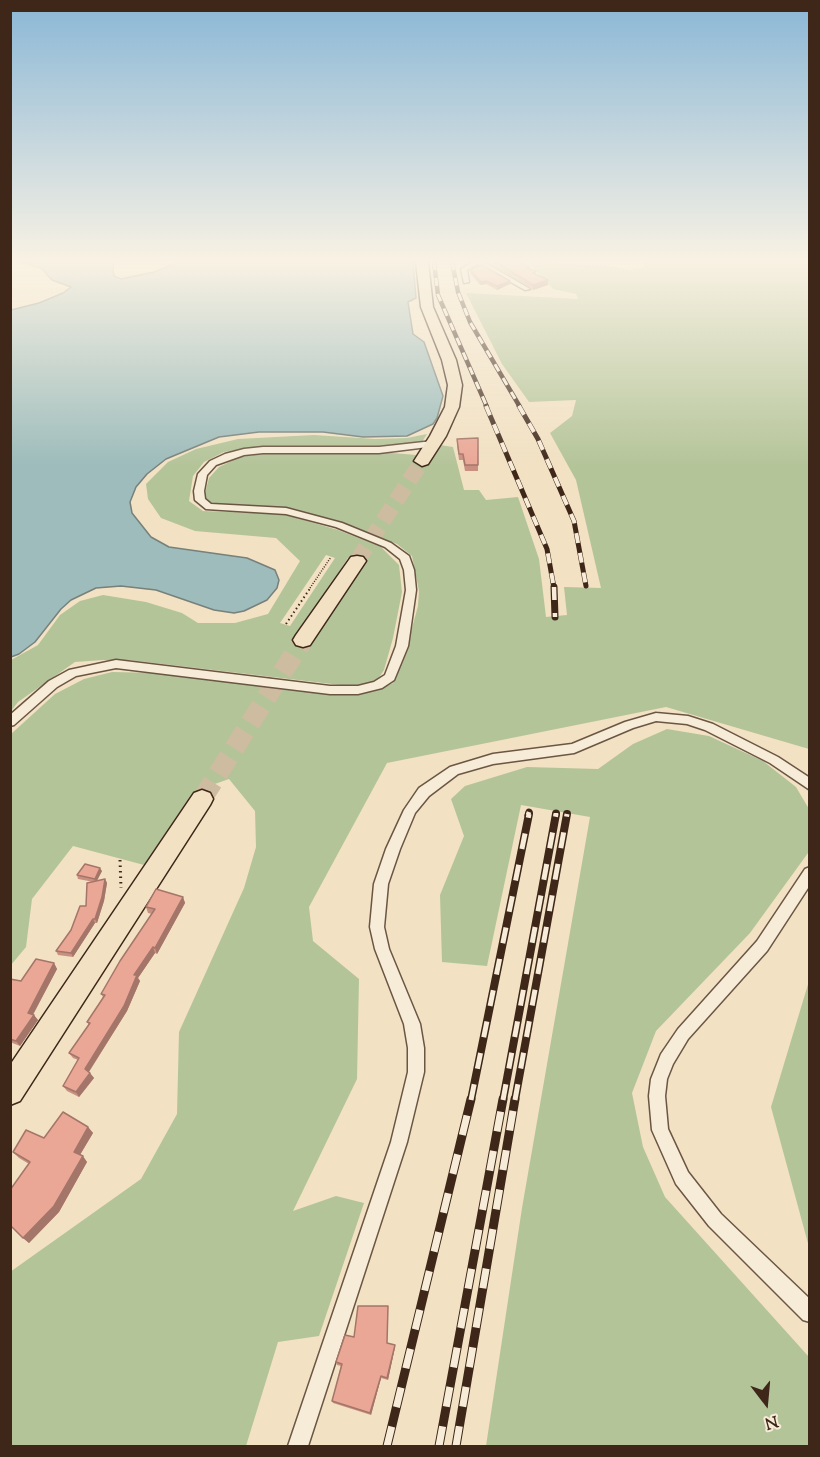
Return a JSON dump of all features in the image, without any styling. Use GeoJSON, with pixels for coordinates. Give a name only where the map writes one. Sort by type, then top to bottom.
{"type":"FeatureCollection","features":[{"type":"Feature","properties":{"kind":"highway"},"geometry":{"type":"LineString","coordinates":[[422,461],[452,407],[455,384],[449,360],[437,330]]}},
{"type":"Feature","properties":{"kind":"highway"},"geometry":{"type":"LineString","coordinates":[[303,640],[357,561]]}},
{"type":"Feature","properties":{"kind":"highway"},"geometry":{"type":"LineString","coordinates":[[10,1091],[202,799]]}},
{"type":"Feature","properties":{"kind":"street"},"geometry":{"type":"LineString","coordinates":[[10,722],[53,684],[73,673],[116,664],[330,690],[358,690],[378,685],[390,677],[402,646],[411,591],[405,558],[388,545],[349,529],[286,511],[208,507],[200,500],[199,491],[203,474],[213,463],[244,452],[387,450],[433,444]]}},
{"type":"Feature","properties":{"kind":"street"},"geometry":{"type":"LineString","coordinates":[[297,1446],[399,1142],[416,1072],[416,1048],[412,1024],[382,949],[377,927],[381,884],[410,810],[424,792],[454,770],[493,759],[574,748],[629,725],[656,717],[688,720],[709,727],[774,760],[810,785]]}},
{"type":"Feature","properties":{"kind":"street"},"geometry":{"type":"LineString","coordinates":[[810,873],[762,946],[683,1034],[667,1059],[659,1079],[657,1096],[660,1130],[682,1178],[715,1220],[810,1314]]}},
{"type":"Feature","properties":{"kind":"path"},"geometry":{"type":"LineString","coordinates":[[286,624],[331,557]]}},
{"type":"Feature","properties":{"kind":"green space"},"geometry":{"type":"Polygon","coordinates":[[[485,330],[809,330],[809,749],[666,707],[387,763],[309,907],[313,941],[359,979],[357,1079],[293,1211],[336,1196],[364,1203],[319,1336],[278,1342],[246,1446],[11,1446],[10,1272],[141,1179],[177,1114],[179,1032],[244,888],[256,847],[255,811],[229,779],[195,791],[144,865],[73,846],[32,899],[26,947],[11,965],[11,734],[55,694],[84,679],[112,672],[159,673],[358,695],[379,690],[393,683],[407,646],[418,606],[419,591],[412,556],[397,544],[342,523],[287,508],[224,506],[210,503],[204,497],[209,478],[219,467],[240,457],[261,454],[392,453],[417,455],[413,461],[429,464],[440,445],[453,447],[464,490],[479,490],[486,500],[518,497],[539,559],[546,617],[567,615],[564,587],[601,588],[576,480],[550,433],[572,416],[576,400],[529,402],[502,364],[485,330]]]}},
{"type":"Feature","properties":{"kind":"green space"},"geometry":{"type":"Polygon","coordinates":[[[427,434],[422,442],[370,448],[257,447],[224,452],[204,462],[193,476],[189,501],[203,511],[283,514],[338,530],[381,547],[399,565],[402,592],[384,670],[376,682],[357,687],[129,660],[75,662],[18,702],[11,711],[11,660],[38,645],[60,615],[80,601],[103,595],[146,602],[182,613],[198,623],[235,623],[268,614],[300,561],[276,538],[195,531],[161,518],[148,499],[146,484],[168,462],[196,449],[238,439],[314,435],[375,439],[407,438],[427,434]],[[326,555],[280,623],[290,626],[335,558],[326,555]],[[348,558],[296,639],[312,643],[363,562],[348,558]]]}},
{"type":"Feature","properties":{"kind":"green space"},"geometry":{"type":"Polygon","coordinates":[[[667,729],[709,736],[763,761],[796,787],[809,809],[808,853],[750,933],[656,1031],[632,1093],[643,1147],[665,1197],[809,1357],[809,1446],[486,1446],[522,1208],[590,817],[521,805],[487,966],[442,962],[440,895],[464,836],[451,799],[465,786],[527,767],[598,769],[633,744],[667,729]]]}},
{"type":"Feature","properties":{"kind":"green space"},"geometry":{"type":"Polygon","coordinates":[[[809,981],[809,1247],[771,1107],[809,981]]]}},
{"type":"Feature","properties":{"kind":"water"},"geometry":{"type":"Polygon","coordinates":[[[11,330],[412,330],[413,334],[424,342],[443,396],[433,424],[407,436],[363,437],[323,432],[259,432],[219,437],[166,459],[147,474],[136,487],[130,502],[132,513],[151,537],[169,547],[247,558],[275,570],[279,580],[277,588],[267,600],[244,611],[234,613],[214,610],[156,590],[121,586],[96,588],[71,600],[35,642],[11,657],[11,330]]]}},
{"type":"Feature","properties":{"kind":"building"},"geometry":{"type":"Polygon","coordinates":[[[478,438],[478,465],[465,465],[463,454],[459,454],[457,439],[478,438]]]}},
{"type":"Feature","properties":{"kind":"building"},"geometry":{"type":"Polygon","coordinates":[[[85,864],[100,868],[95,879],[77,875],[85,864]]]}},
{"type":"Feature","properties":{"kind":"building"},"geometry":{"type":"Polygon","coordinates":[[[105,879],[95,919],[71,953],[56,951],[71,930],[80,906],[86,906],[87,883],[105,879]]]}},
{"type":"Feature","properties":{"kind":"building"},"geometry":{"type":"Polygon","coordinates":[[[156,889],[183,897],[155,948],[153,947],[134,975],[137,975],[124,1006],[85,1069],[90,1073],[76,1092],[63,1086],[79,1058],[69,1053],[90,1023],[87,1022],[105,995],[101,994],[120,961],[155,909],[146,907],[156,889]]]}},
{"type":"Feature","properties":{"kind":"building"},"geometry":{"type":"Polygon","coordinates":[[[36,959],[54,963],[28,1013],[34,1015],[16,1041],[10,1039],[10,979],[21,981],[36,959]]]}},
{"type":"Feature","properties":{"kind":"building"},"geometry":{"type":"Polygon","coordinates":[[[63,1112],[88,1127],[74,1152],[83,1156],[54,1206],[23,1238],[10,1225],[10,1190],[30,1162],[13,1152],[26,1130],[44,1138],[63,1112]]]}},
{"type":"Feature","properties":{"kind":"building"},"geometry":{"type":"Polygon","coordinates":[[[358,1306],[388,1306],[387,1343],[395,1345],[387,1378],[381,1376],[370,1413],[332,1401],[342,1364],[336,1362],[345,1335],[354,1337],[358,1306]]]}},
{"type":"Feature","properties":{"kind":"tunnel"},"geometry":{"type":"LineString","coordinates":[[357,561],[422,461]]}},
{"type":"Feature","properties":{"kind":"tunnel"},"geometry":{"type":"LineString","coordinates":[[202,799],[303,640]]}},
{"type":"Feature","properties":{"kind":"railway"},"geometry":{"type":"LineString","coordinates":[[453,330],[487,407]]}},
{"type":"Feature","properties":{"kind":"railway"},"geometry":{"type":"LineString","coordinates":[[475,330],[520,407]]}},
{"type":"Feature","properties":{"kind":"railway"},"geometry":{"type":"LineString","coordinates":[[486,406],[547,549],[554,588]]}},
{"type":"Feature","properties":{"kind":"railway"},"geometry":{"type":"LineString","coordinates":[[519,406],[538,439],[574,521],[586,586]]}},
{"type":"Feature","properties":{"kind":"railway"},"geometry":{"type":"LineString","coordinates":[[554,587],[555,617]]}},
{"type":"Feature","properties":{"kind":"railway"},"geometry":{"type":"LineString","coordinates":[[471,1100],[529,814]]}},
{"type":"Feature","properties":{"kind":"railway"},"geometry":{"type":"LineString","coordinates":[[503,1100],[556,814]]}},
{"type":"Feature","properties":{"kind":"railway"},"geometry":{"type":"LineString","coordinates":[[515,1100],[567,814]]}},
{"type":"Feature","properties":{"kind":"railway"},"geometry":{"type":"LineString","coordinates":[[387,1446],[471,1099]]}},
{"type":"Feature","properties":{"kind":"railway"},"geometry":{"type":"LineString","coordinates":[[439,1446],[503,1099]]}},
{"type":"Feature","properties":{"kind":"railway"},"geometry":{"type":"LineString","coordinates":[[456,1446],[515,1099]]}}]}
